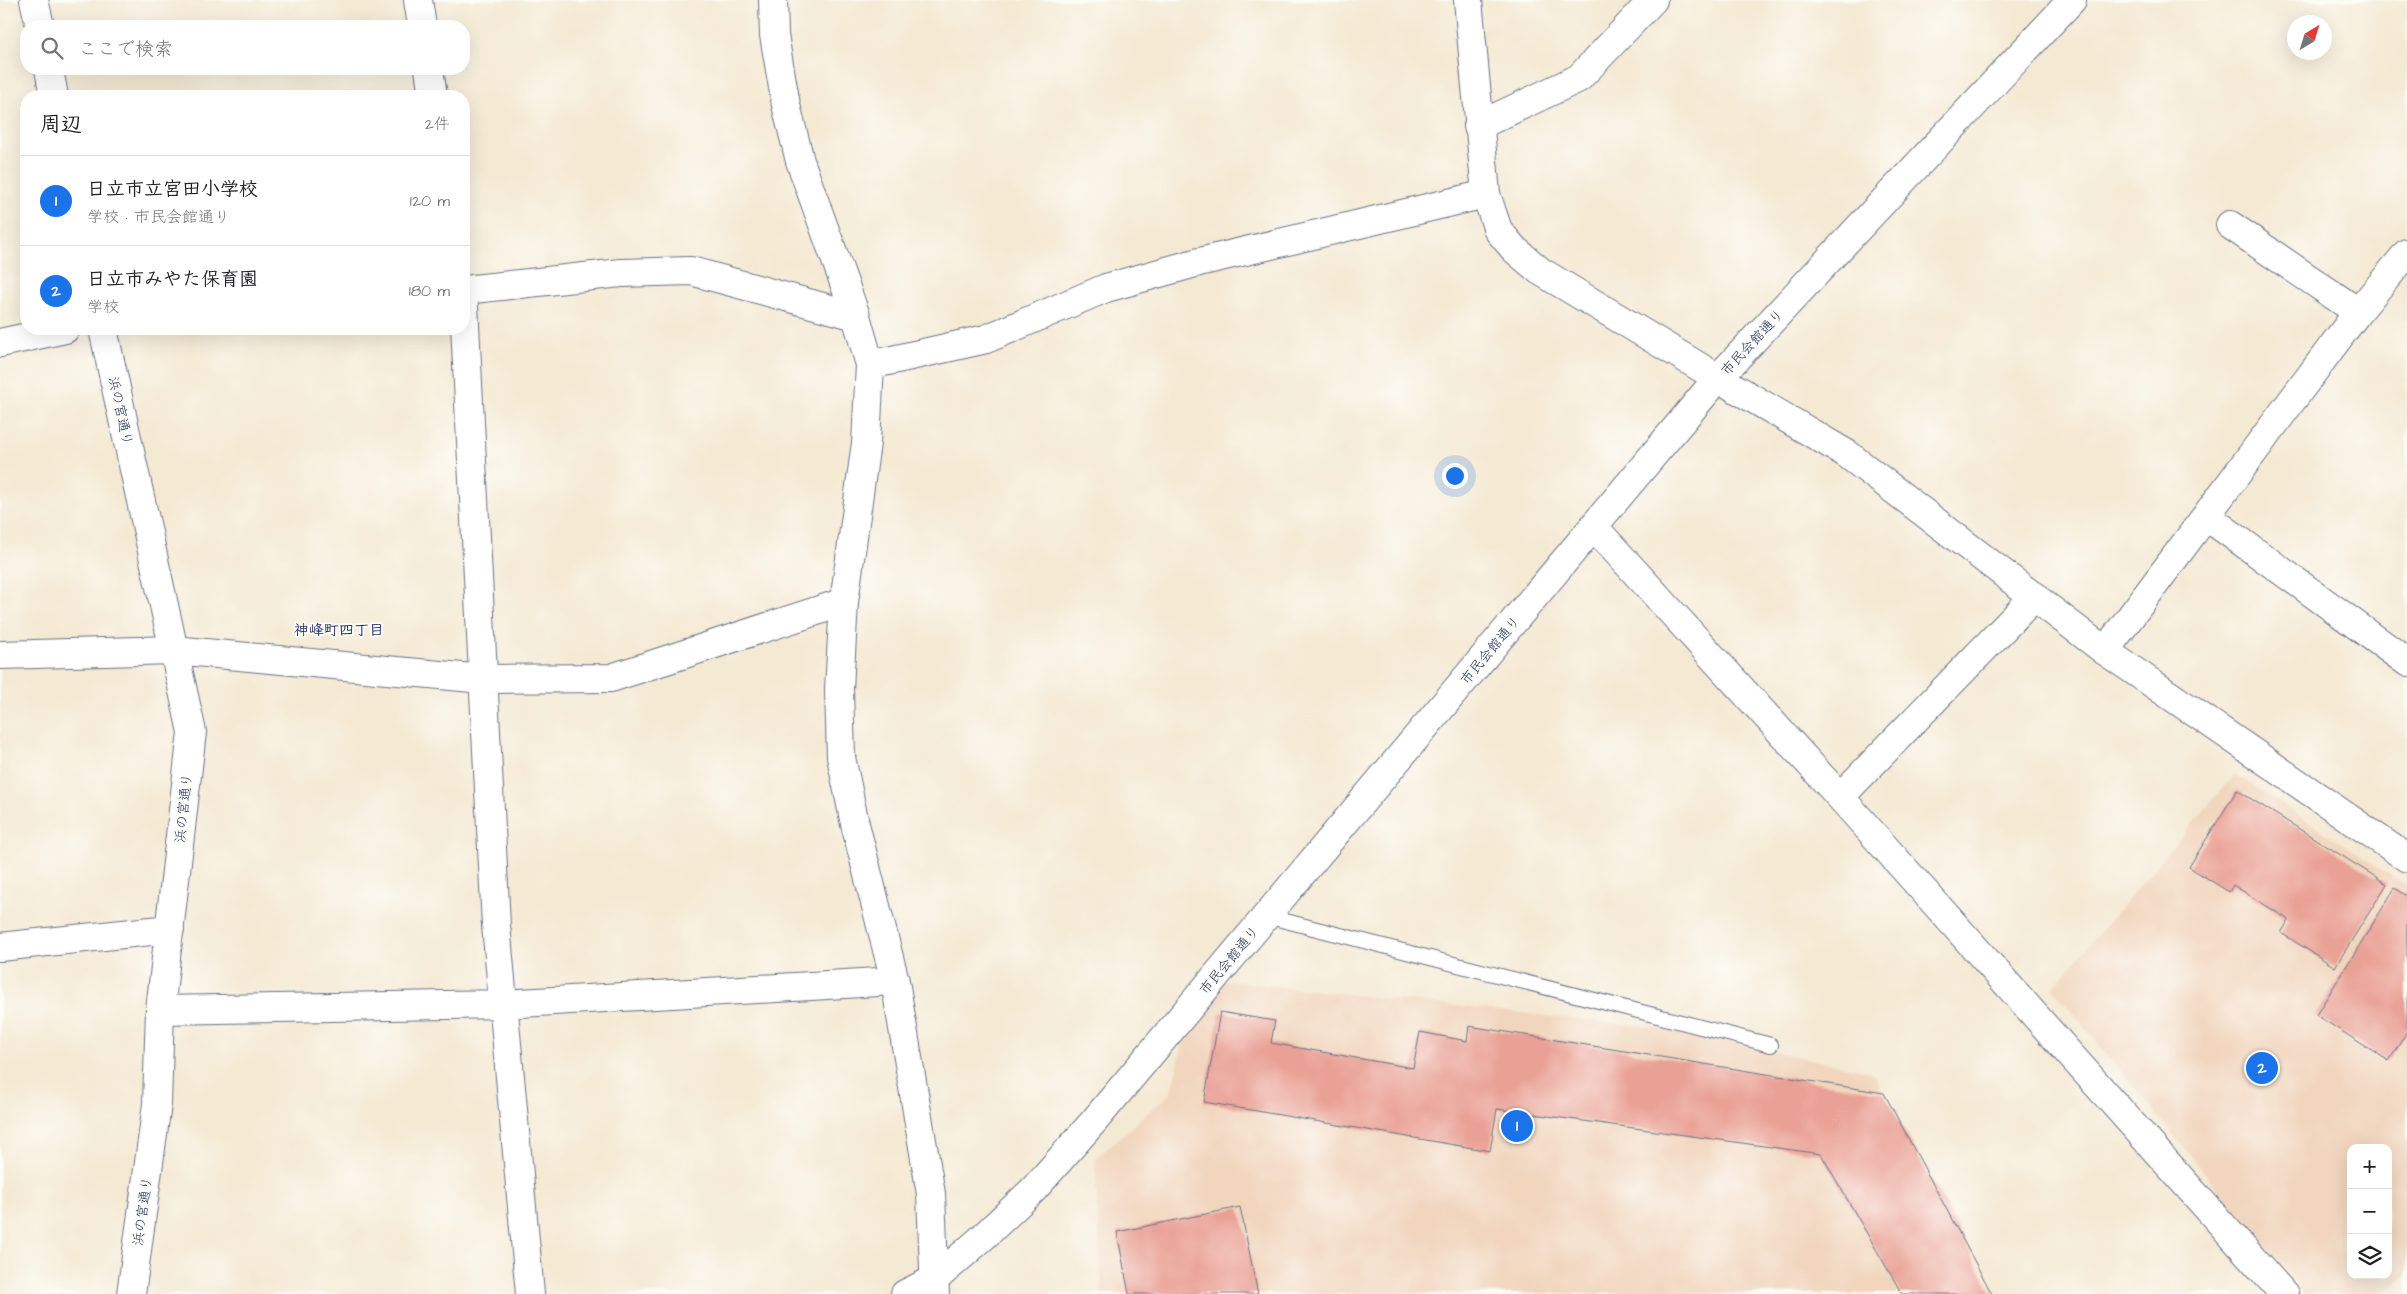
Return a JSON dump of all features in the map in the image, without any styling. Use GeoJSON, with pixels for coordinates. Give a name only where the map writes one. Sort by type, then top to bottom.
{"type":"FeatureCollection","features":[{"type":"Feature","properties":{"kind":"street"},"geometry":{"type":"LineString","coordinates":[[34,0],[39,20]]}},
{"type":"Feature","properties":{"kind":"street"},"geometry":{"type":"LineString","coordinates":[[418,0],[421,20]]}},
{"type":"Feature","properties":{"kind":"street"},"geometry":{"type":"LineString","coordinates":[[773,0],[774,35],[786,105],[796,142],[856,316],[870,365],[866,443],[844,602],[839,688],[841,757],[855,824],[895,981],[931,1194],[935,1286]]}},
{"type":"Feature","properties":{"kind":"street"},"geometry":{"type":"LineString","coordinates":[[1468,0],[1478,126],[1486,194],[1498,230],[1514,249],[1540,271],[1847,454],[2105,651],[2407,858]]}},
{"type":"Feature","properties":{"kind":"street"},"geometry":{"type":"LineString","coordinates":[[1478,126],[1579,78],[1653,0]]}},
{"type":"Feature","properties":{"kind":"street","name":"市民会館通り"},"geometry":{"type":"LineString","coordinates":[[905,1294],[935,1286],[1034,1190],[1718,378],[2072,0]]}},
{"type":"Feature","properties":{"kind":"street"},"geometry":{"type":"LineString","coordinates":[[49,75],[53,90]]}},
{"type":"Feature","properties":{"kind":"street"},"geometry":{"type":"LineString","coordinates":[[430,75],[432,90]]}},
{"type":"Feature","properties":{"kind":"street"},"geometry":{"type":"LineString","coordinates":[[870,365],[986,340],[1106,288],[1199,262],[1486,194]]}},
{"type":"Feature","properties":{"kind":"street"},"geometry":{"type":"LineString","coordinates":[[2230,225],[2358,312]]}},
{"type":"Feature","properties":{"kind":"street"},"geometry":{"type":"LineString","coordinates":[[2105,651],[2358,312],[2407,253]]}},
{"type":"Feature","properties":{"kind":"street"},"geometry":{"type":"LineString","coordinates":[[470,289],[621,273],[691,272],[856,316]]}},
{"type":"Feature","properties":{"kind":"street"},"geometry":{"type":"LineString","coordinates":[[0,344],[39,335]]}},
{"type":"Feature","properties":{"kind":"street","name":"浜の宮通り"},"geometry":{"type":"LineString","coordinates":[[104,335],[192,732],[160,1010],[157,1104],[131,1294]]}},
{"type":"Feature","properties":{"kind":"street"},"geometry":{"type":"LineString","coordinates":[[465,335],[496,924],[530,1294]]}},
{"type":"Feature","properties":{"kind":"street"},"geometry":{"type":"LineString","coordinates":[[2206,516],[2407,662]]}},
{"type":"Feature","properties":{"kind":"street"},"geometry":{"type":"LineString","coordinates":[[1594,527],[1840,797],[2284,1294]]}},
{"type":"Feature","properties":{"kind":"street"},"geometry":{"type":"LineString","coordinates":[[1840,797],[2035,596]]}},
{"type":"Feature","properties":{"kind":"street"},"geometry":{"type":"LineString","coordinates":[[0,655],[174,650],[483,679],[611,678],[844,602]]}},
{"type":"Feature","properties":{"kind":"street"},"geometry":{"type":"LineString","coordinates":[[0,947],[170,929]]}},
{"type":"Feature","properties":{"kind":"street"},"geometry":{"type":"LineString","coordinates":[[160,1010],[503,1004],[895,981]]}},
{"type":"Feature","properties":{"kind":"lane"},"geometry":{"type":"LineString","coordinates":[[1266,916],[1771,1045]]}},
{"type":"Feature","properties":{"kind":"shaded area"},"geometry":{"type":"Polygon","coordinates":[[[2235,774],[2407,886],[2407,1275],[2383,1294],[2305,1294],[2052,988],[2235,774]]]}},
{"type":"Feature","properties":{"kind":"shaded area"},"geometry":{"type":"Polygon","coordinates":[[[1199,978],[1666,1029],[1872,1072],[1995,1294],[1102,1294],[1095,1159],[1171,1093],[1199,978]]]}},
{"type":"Feature","properties":{"kind":"building"},"geometry":{"type":"Polygon","coordinates":[[[2237,790],[2387,884],[2335,967],[2281,933],[2289,920],[2233,885],[2229,892],[2189,867],[2237,790]]]}},
{"type":"Feature","properties":{"kind":"building"},"geometry":{"type":"Polygon","coordinates":[[[2395,888],[2407,896],[2407,1032],[2389,1061],[2316,1015],[2395,888]]]}},
{"type":"Feature","properties":{"kind":"building"},"geometry":{"type":"Polygon","coordinates":[[[1220,1012],[1275,1021],[1271,1043],[1413,1068],[1420,1032],[1467,1041],[1469,1026],[1884,1093],[1992,1294],[1902,1294],[1821,1154],[1497,1109],[1490,1151],[1204,1102],[1220,1012]]]}},
{"type":"Feature","properties":{"kind":"building"},"geometry":{"type":"Polygon","coordinates":[[[1240,1207],[1258,1294],[1129,1294],[1117,1232],[1240,1207]]]}},
{"type":"Feature","properties":{"kind":"place","name":"日立市みやた保育園"},"geometry":{"type":"Point","coordinates":[2262,1068]}},
{"type":"Feature","properties":{"kind":"place","name":"日立市立宮田小学校"},"geometry":{"type":"Point","coordinates":[1517,1126]}},
{"type":"Feature","properties":{"kind":"district","name":"神峰町四丁目"},"geometry":{"type":"Point","coordinates":[339,630]}}]}
